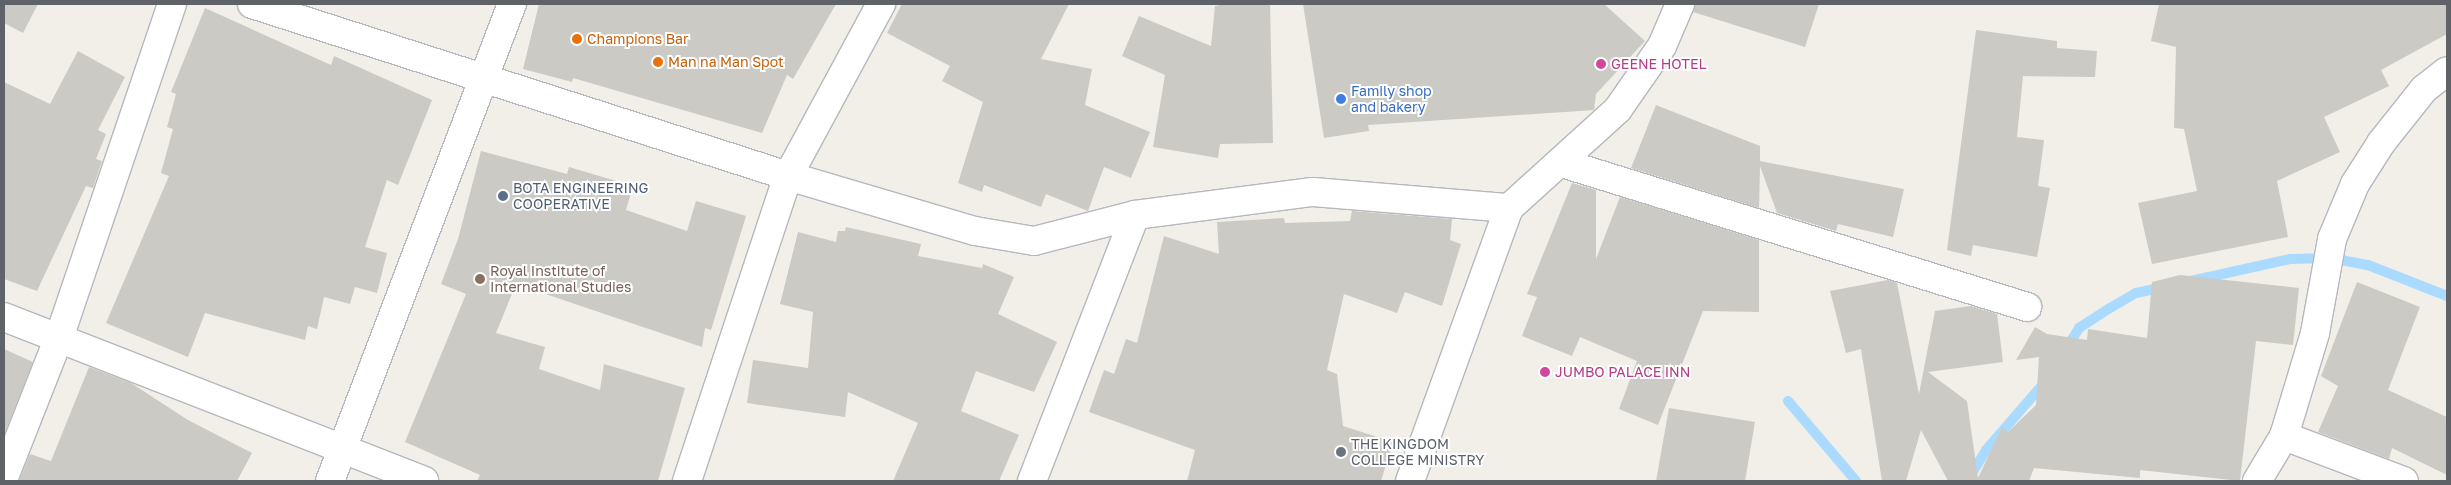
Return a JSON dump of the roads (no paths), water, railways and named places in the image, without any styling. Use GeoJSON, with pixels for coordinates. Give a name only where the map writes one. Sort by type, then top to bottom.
{"type":"FeatureCollection","features":[{"type":"Feature","properties":{"kind":"street"},"geometry":{"type":"LineString","coordinates":[[4,477],[60,335],[172,4]]}},
{"type":"Feature","properties":{"kind":"street"},"geometry":{"type":"LineString","coordinates":[[252,4],[482,80],[788,176],[975,231],[1034,241],[1135,215],[1313,192],[1509,208]]}},
{"type":"Feature","properties":{"kind":"street"},"geometry":{"type":"LineString","coordinates":[[330,481],[512,4]]}},
{"type":"Feature","properties":{"kind":"street"},"geometry":{"type":"LineString","coordinates":[[687,481],[788,176],[881,4]]}},
{"type":"Feature","properties":{"kind":"street"},"geometry":{"type":"LineString","coordinates":[[1410,481],[1509,208],[1562,163],[1618,109],[1662,46],[1680,4]]}},
{"type":"Feature","properties":{"kind":"street"},"geometry":{"type":"LineString","coordinates":[[2257,481],[2284,436],[2315,333],[2332,239],[2355,184],[2381,143],[2424,89],[2447,71]]}},
{"type":"Feature","properties":{"kind":"street"},"geometry":{"type":"LineString","coordinates":[[1562,163],[2027,307]]}},
{"type":"Feature","properties":{"kind":"street"},"geometry":{"type":"LineString","coordinates":[[1032,481],[1135,215]]}},
{"type":"Feature","properties":{"kind":"street"},"geometry":{"type":"LineString","coordinates":[[4,316],[60,335],[342,450],[424,481]]}},
{"type":"Feature","properties":{"kind":"street"},"geometry":{"type":"LineString","coordinates":[[2284,436],[2404,481]]}},
{"type":"Feature","properties":{"kind":"waterway"},"geometry":{"type":"LineString","coordinates":[[2191,281],[2290,259],[2331,258],[2368,265],[2447,296]]}},
{"type":"Feature","properties":{"kind":"waterway"},"geometry":{"type":"LineString","coordinates":[[2066,349],[2079,328],[2110,308],[2136,293],[2165,287]]}},
{"type":"Feature","properties":{"kind":"waterway"},"geometry":{"type":"LineString","coordinates":[[1967,481],[1986,450],[2045,382]]}},
{"type":"Feature","properties":{"kind":"waterway"},"geometry":{"type":"LineString","coordinates":[[1788,401],[1856,481]]}},
{"type":"Feature","properties":{"kind":"place","name":"Champions Bar"},"geometry":{"type":"Point","coordinates":[577,39]}},
{"type":"Feature","properties":{"kind":"place","name":"Man na Man Spot"},"geometry":{"type":"Point","coordinates":[658,62]}},
{"type":"Feature","properties":{"kind":"place","name":"GEENE HOTEL"},"geometry":{"type":"Point","coordinates":[1601,64]}},
{"type":"Feature","properties":{"kind":"place","name":"Family shop and bakery"},"geometry":{"type":"Point","coordinates":[1341,99]}},
{"type":"Feature","properties":{"kind":"place","name":"BOTA ENGINEERING COOPERATIVE"},"geometry":{"type":"Point","coordinates":[503,196]}},
{"type":"Feature","properties":{"kind":"place","name":"Royal Institute of International Studies"},"geometry":{"type":"Point","coordinates":[480,279]}},
{"type":"Feature","properties":{"kind":"place","name":"JUMBO PALACE INN"},"geometry":{"type":"Point","coordinates":[1545,372]}},
{"type":"Feature","properties":{"kind":"place","name":"THE KINGDOM COLLEGE MINISTRY"},"geometry":{"type":"Point","coordinates":[1341,452]}}]}
